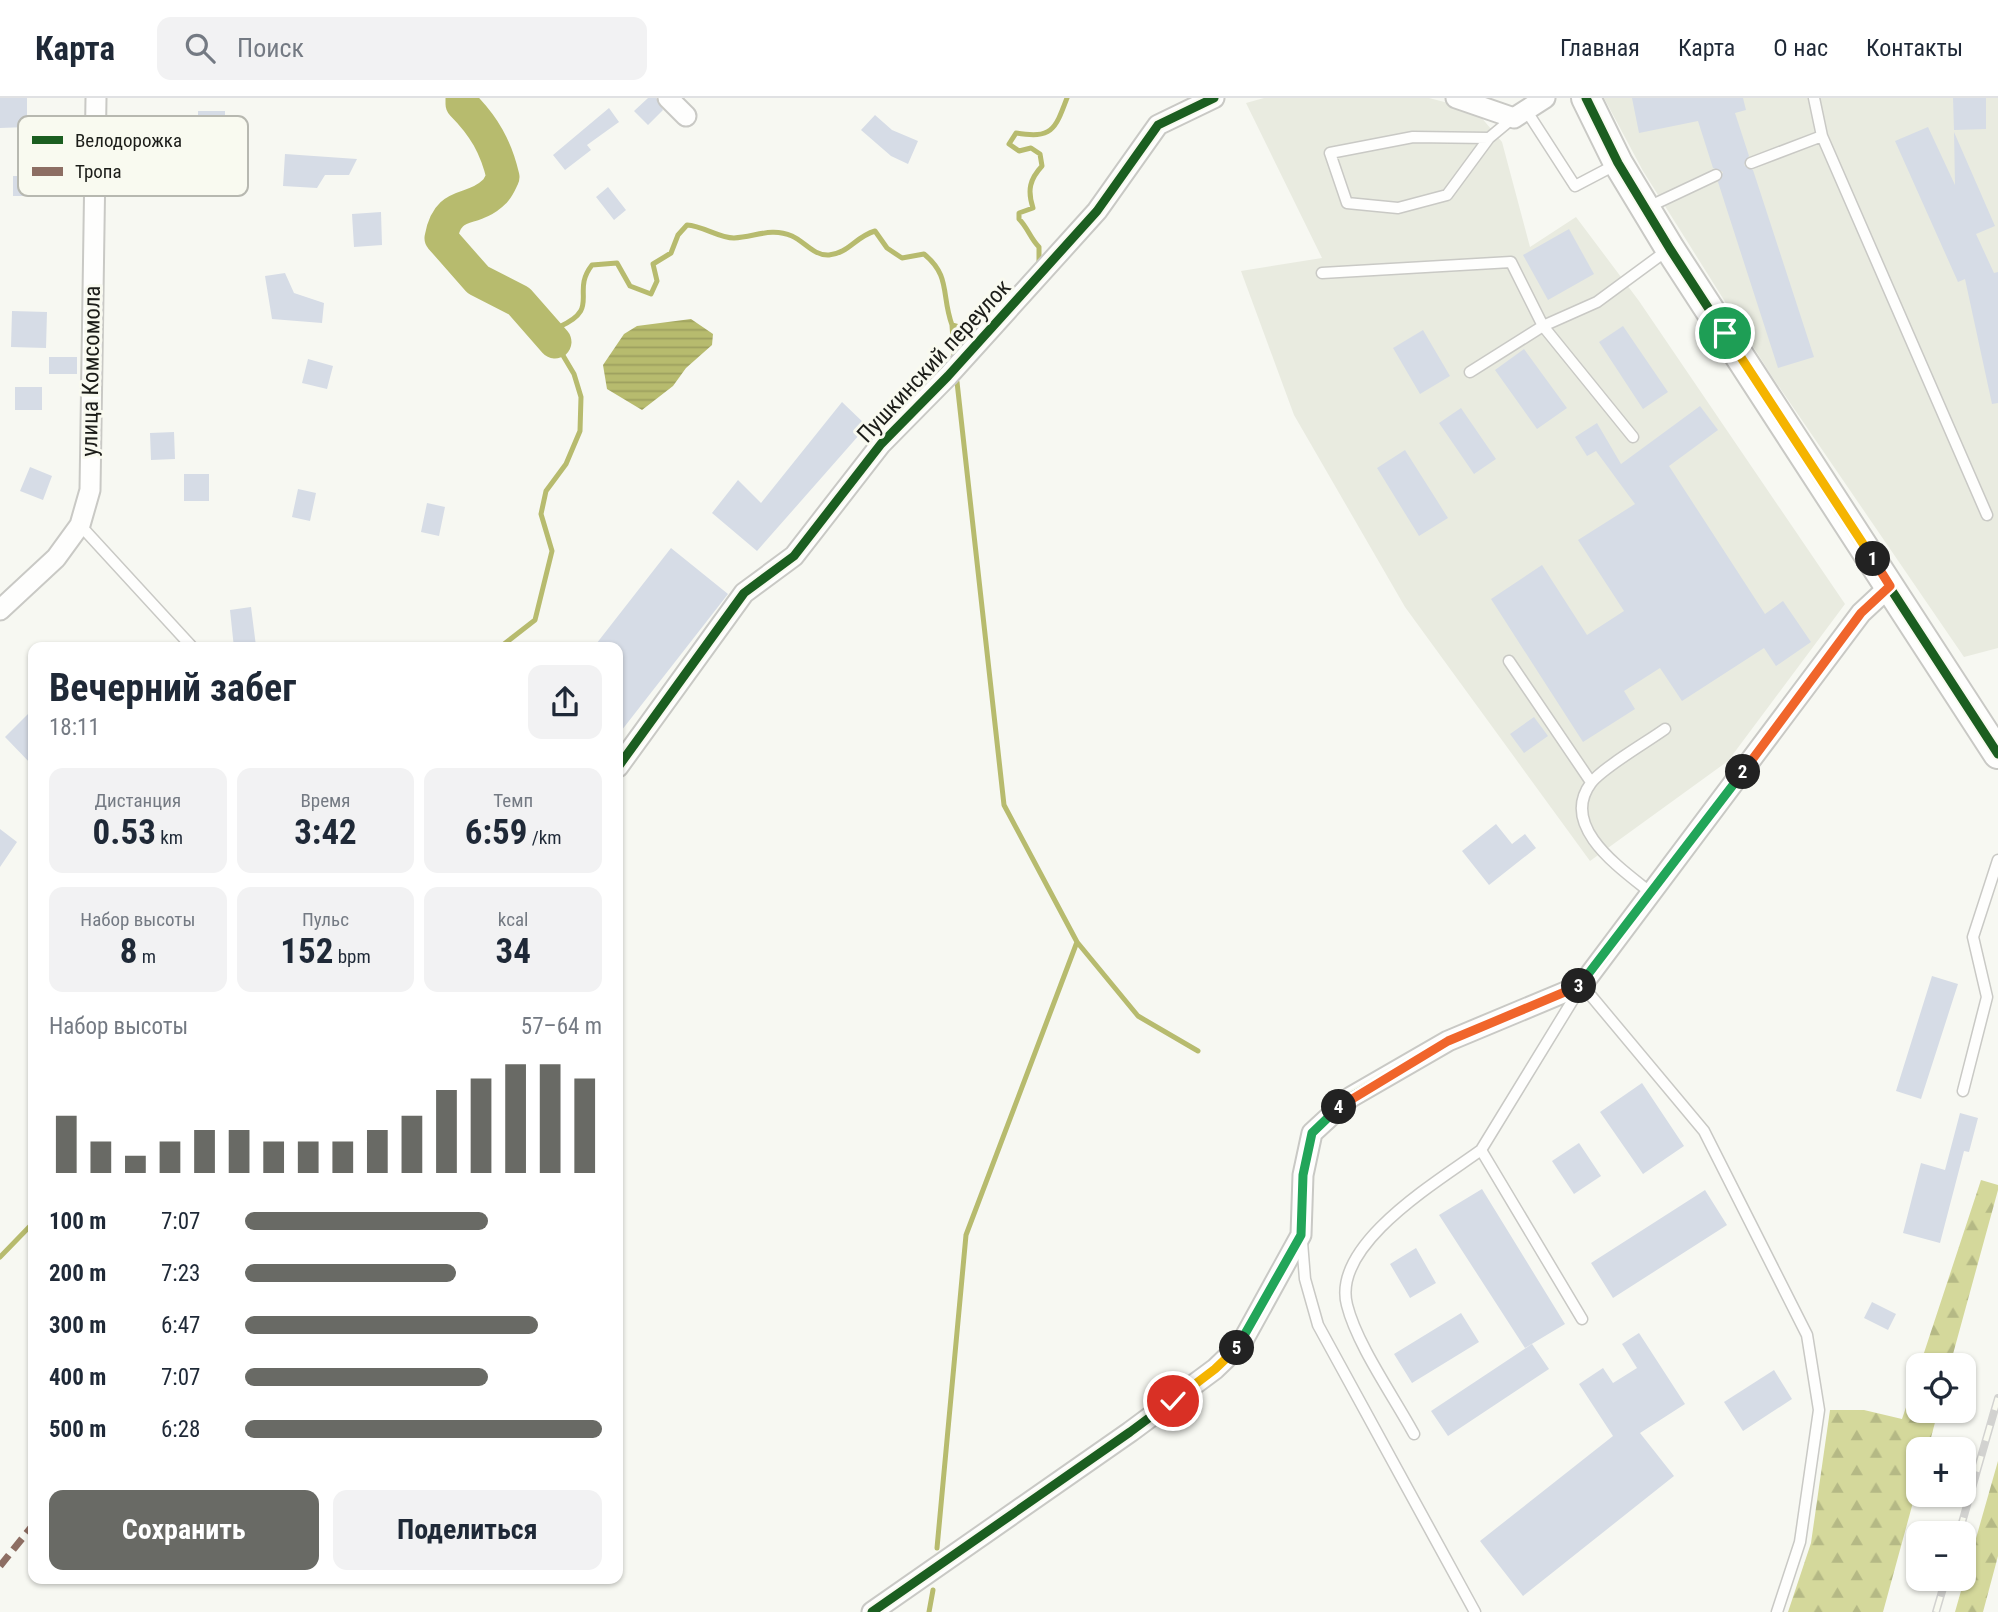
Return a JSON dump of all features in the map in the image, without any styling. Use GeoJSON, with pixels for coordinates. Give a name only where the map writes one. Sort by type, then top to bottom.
{"type":"FeatureCollection","features":[{"type":"Feature","properties":{"kind":"street","name":"улица Комсомола"},"geometry":{"type":"LineString","coordinates":[[96,98],[96,116]]}},
{"type":"Feature","properties":{"kind":"street"},"geometry":{"type":"LineString","coordinates":[[668,98],[686,116]]}},
{"type":"Feature","properties":{"kind":"street","name":"Пушкинский переулок"},"geometry":{"type":"LineString","coordinates":[[623,759],[744,593],[794,556],[881,444],[948,376],[1097,211],[1158,125],[1214,98]]}},
{"type":"Feature","properties":{"kind":"street"},"geometry":{"type":"LineString","coordinates":[[1456,98],[1520,114],[1545,98]]}},
{"type":"Feature","properties":{"kind":"street"},"geometry":{"type":"LineString","coordinates":[[1586,98],[1618,163],[1670,249],[1998,754]]}},
{"type":"Feature","properties":{"kind":"street","name":"улица Комсомола"},"geometry":{"type":"LineString","coordinates":[[0,610],[56,558],[80,524],[90,490],[94,196]]}},
{"type":"Feature","properties":{"kind":"street"},"geometry":{"type":"LineString","coordinates":[[872,1612],[1215,1369],[1241,1344],[1301,1235],[1303,1175],[1312,1133],[1351,1097],[1448,1041],[1582,985],[1861,613],[1890,586]]}},
{"type":"Feature","properties":{"kind":"lane"},"geometry":{"type":"LineString","coordinates":[[1814,98],[1822,136],[1987,515]]}},
{"type":"Feature","properties":{"kind":"lane"},"geometry":{"type":"LineString","coordinates":[[1489,138],[1413,137],[1330,153],[1347,203],[1398,208],[1447,195],[1489,138],[1520,114],[1574,186],[1618,163]]}},
{"type":"Feature","properties":{"kind":"lane"},"geometry":{"type":"LineString","coordinates":[[1751,163],[1822,136]]}},
{"type":"Feature","properties":{"kind":"lane"},"geometry":{"type":"LineString","coordinates":[[1646,208],[1716,175]]}},
{"type":"Feature","properties":{"kind":"lane"},"geometry":{"type":"LineString","coordinates":[[1470,372],[1543,327],[1597,302],[1670,249]]}},
{"type":"Feature","properties":{"kind":"lane"},"geometry":{"type":"LineString","coordinates":[[1322,273],[1511,262],[1543,327],[1633,437]]}},
{"type":"Feature","properties":{"kind":"lane"},"geometry":{"type":"LineString","coordinates":[[80,524],[188,642]]}},
{"type":"Feature","properties":{"kind":"lane"},"geometry":{"type":"LineString","coordinates":[[1509,661],[1591,782]]}},
{"type":"Feature","properties":{"kind":"lane"},"geometry":{"type":"LineString","coordinates":[[1652,894],[1603,853],[1588,831],[1582,803],[1591,782],[1665,729]]}},
{"type":"Feature","properties":{"kind":"lane"},"geometry":{"type":"LineString","coordinates":[[1963,1091],[1987,997],[1973,937],[1998,860]]}},
{"type":"Feature","properties":{"kind":"lane"},"geometry":{"type":"LineString","coordinates":[[1414,1434],[1354,1325],[1346,1303],[1348,1279],[1371,1238],[1398,1210],[1481,1150],[1582,985],[1704,1131],[1807,1335],[1819,1409],[1800,1542],[1777,1612]]}},
{"type":"Feature","properties":{"kind":"lane"},"geometry":{"type":"LineString","coordinates":[[1481,1150],[1582,1319]]}},
{"type":"Feature","properties":{"kind":"lane"},"geometry":{"type":"LineString","coordinates":[[1301,1235],[1305,1279],[1318,1325],[1475,1612]]}},
{"type":"Feature","properties":{"kind":"shaded area"},"geometry":{"type":"Polygon","coordinates":[[[1264,98],[1429,98],[1475,110],[1502,142],[1530,247],[1576,217],[1639,301],[1845,604],[1728,761],[1590,861],[1405,607],[1294,415],[1241,271],[1322,258],[1246,103],[1264,98]]]}},
{"type":"Feature","properties":{"kind":"shaded area"},"geometry":{"type":"Polygon","coordinates":[[[1604,98],[1998,98],[1998,648],[1964,657],[1771,375],[1643,171],[1604,98]]]}},
{"type":"Feature","properties":{"kind":"shaded area"},"geometry":{"type":"Polygon","coordinates":[[[691,319],[713,334],[712,345],[686,368],[673,386],[642,410],[607,389],[603,365],[624,334],[637,326],[691,319]]]}},
{"type":"Feature","properties":{"kind":"green space"},"geometry":{"type":"Polygon","coordinates":[[[1981,1180],[1998,1185],[1953,1353],[1924,1353],[1981,1180]]]}},
{"type":"Feature","properties":{"kind":"green space"},"geometry":{"type":"Polygon","coordinates":[[[1906,1407],[1906,1423],[1935,1423],[1931,1437],[1906,1437],[1906,1507],[1912,1507],[1883,1612],[1788,1612],[1811,1543],[1830,1410],[1864,1410],[1902,1419],[1906,1407]]]}},
{"type":"Feature","properties":{"kind":"green space"},"geometry":{"type":"Polygon","coordinates":[[[1998,1461],[1998,1556],[1983,1612],[1955,1612],[1961,1591],[1976,1591],[1976,1538],[1998,1461]]]}},
{"type":"Feature","properties":{"kind":"building"},"geometry":{"type":"Polygon","coordinates":[[[0,98],[27,98],[27,116],[18,116],[18,127],[0,128],[0,98]]]}},
{"type":"Feature","properties":{"kind":"building"},"geometry":{"type":"Polygon","coordinates":[[[648,98],[656,98],[663,110],[648,125],[634,111],[648,98]]]}},
{"type":"Feature","properties":{"kind":"building"},"geometry":{"type":"Polygon","coordinates":[[[1632,98],[1743,98],[1746,110],[1735,113],[1749,156],[1744,165],[1753,170],[1814,357],[1778,368],[1718,182],[1723,172],[1713,168],[1698,121],[1639,133],[1632,98]]]}},
{"type":"Feature","properties":{"kind":"building"},"geometry":{"type":"Polygon","coordinates":[[[1953,98],[1986,98],[1986,129],[1954,130],[1953,98]]]}},
{"type":"Feature","properties":{"kind":"building"},"geometry":{"type":"Polygon","coordinates":[[[609,108],[619,122],[587,145],[591,150],[565,170],[553,155],[609,108]]]}},
{"type":"Feature","properties":{"kind":"building"},"geometry":{"type":"Polygon","coordinates":[[[198,111],[225,111],[225,116],[198,116],[198,111]]]}},
{"type":"Feature","properties":{"kind":"building"},"geometry":{"type":"Polygon","coordinates":[[[875,115],[892,130],[918,141],[908,164],[891,156],[861,130],[875,115]]]}},
{"type":"Feature","properties":{"kind":"building"},"geometry":{"type":"Polygon","coordinates":[[[1928,127],[1955,185],[1954,132],[1995,226],[1976,234],[1994,273],[1998,272],[1998,403],[1992,404],[1965,279],[1958,282],[1895,141],[1928,127]]]}},
{"type":"Feature","properties":{"kind":"building"},"geometry":{"type":"Polygon","coordinates":[[[285,154],[357,159],[349,175],[325,175],[317,188],[283,186],[285,154]]]}},
{"type":"Feature","properties":{"kind":"building"},"geometry":{"type":"Polygon","coordinates":[[[13,176],[18,176],[18,196],[13,196],[13,176]]]}},
{"type":"Feature","properties":{"kind":"building"},"geometry":{"type":"Polygon","coordinates":[[[608,187],[626,210],[614,220],[596,197],[608,187]]]}},
{"type":"Feature","properties":{"kind":"building"},"geometry":{"type":"Polygon","coordinates":[[[381,212],[382,245],[354,247],[352,214],[381,212]]]}},
{"type":"Feature","properties":{"kind":"building"},"geometry":{"type":"Polygon","coordinates":[[[1569,229],[1594,274],[1548,300],[1523,255],[1569,229]]]}},
{"type":"Feature","properties":{"kind":"building"},"geometry":{"type":"Polygon","coordinates":[[[285,273],[294,293],[324,303],[322,323],[272,319],[265,276],[285,273]]]}},
{"type":"Feature","properties":{"kind":"building"},"geometry":{"type":"Polygon","coordinates":[[[12,311],[47,312],[46,348],[11,347],[12,311]]]}},
{"type":"Feature","properties":{"kind":"building"},"geometry":{"type":"Polygon","coordinates":[[[1623,326],[1668,392],[1643,409],[1599,342],[1623,326]]]}},
{"type":"Feature","properties":{"kind":"building"},"geometry":{"type":"Polygon","coordinates":[[[1423,330],[1450,376],[1420,394],[1393,348],[1423,330]]]}},
{"type":"Feature","properties":{"kind":"building"},"geometry":{"type":"Polygon","coordinates":[[[1524,349],[1567,408],[1537,429],[1495,370],[1524,349]]]}},
{"type":"Feature","properties":{"kind":"building"},"geometry":{"type":"Polygon","coordinates":[[[49,357],[77,357],[77,374],[49,374],[49,357]]]}},
{"type":"Feature","properties":{"kind":"building"},"geometry":{"type":"Polygon","coordinates":[[[308,359],[333,366],[327,389],[302,383],[308,359]]]}},
{"type":"Feature","properties":{"kind":"building"},"geometry":{"type":"Polygon","coordinates":[[[15,387],[42,387],[42,410],[15,410],[15,387]]]}},
{"type":"Feature","properties":{"kind":"building"},"geometry":{"type":"Polygon","coordinates":[[[842,402],[867,426],[757,551],[712,513],[738,480],[761,503],[842,402]]]}},
{"type":"Feature","properties":{"kind":"building"},"geometry":{"type":"Polygon","coordinates":[[[1700,406],[1718,430],[1669,466],[1765,614],[1783,601],[1811,642],[1776,666],[1764,648],[1682,701],[1660,668],[1624,691],[1635,709],[1583,742],[1491,599],[1542,565],[1587,635],[1624,611],[1578,540],[1635,504],[1596,451],[1587,456],[1575,437],[1597,423],[1621,464],[1700,406]]]}},
{"type":"Feature","properties":{"kind":"building"},"geometry":{"type":"Polygon","coordinates":[[[1461,408],[1496,459],[1474,474],[1439,423],[1461,408]]]}},
{"type":"Feature","properties":{"kind":"building"},"geometry":{"type":"Polygon","coordinates":[[[174,432],[175,459],[151,460],[150,433],[174,432]]]}},
{"type":"Feature","properties":{"kind":"building"},"geometry":{"type":"Polygon","coordinates":[[[1405,450],[1448,518],[1419,536],[1377,468],[1405,450]]]}},
{"type":"Feature","properties":{"kind":"building"},"geometry":{"type":"Polygon","coordinates":[[[30,467],[52,476],[43,500],[20,491],[30,467]]]}},
{"type":"Feature","properties":{"kind":"building"},"geometry":{"type":"Polygon","coordinates":[[[184,474],[209,474],[209,501],[184,501],[184,474]]]}},
{"type":"Feature","properties":{"kind":"building"},"geometry":{"type":"Polygon","coordinates":[[[298,489],[316,493],[310,521],[292,517],[298,489]]]}},
{"type":"Feature","properties":{"kind":"building"},"geometry":{"type":"Polygon","coordinates":[[[427,503],[445,507],[439,536],[421,532],[427,503]]]}},
{"type":"Feature","properties":{"kind":"building"},"geometry":{"type":"Polygon","coordinates":[[[671,548],[728,594],[623,729],[623,642],[598,642],[671,548]]]}},
{"type":"Feature","properties":{"kind":"building"},"geometry":{"type":"Polygon","coordinates":[[[251,607],[255,642],[233,642],[230,610],[251,607]]]}},
{"type":"Feature","properties":{"kind":"building"},"geometry":{"type":"Polygon","coordinates":[[[28,714],[28,761],[5,737],[28,714]]]}},
{"type":"Feature","properties":{"kind":"building"},"geometry":{"type":"Polygon","coordinates":[[[1534,717],[1548,736],[1524,753],[1510,734],[1534,717]]]}},
{"type":"Feature","properties":{"kind":"building"},"geometry":{"type":"Polygon","coordinates":[[[1496,824],[1512,844],[1525,834],[1536,848],[1489,885],[1462,851],[1496,824]]]}},
{"type":"Feature","properties":{"kind":"building"},"geometry":{"type":"Polygon","coordinates":[[[0,829],[17,842],[0,867],[0,829]]]}},
{"type":"Feature","properties":{"kind":"building"},"geometry":{"type":"Polygon","coordinates":[[[1932,976],[1958,984],[1921,1099],[1896,1091],[1932,976]]]}},
{"type":"Feature","properties":{"kind":"building"},"geometry":{"type":"Polygon","coordinates":[[[1642,1083],[1684,1146],[1643,1174],[1600,1112],[1642,1083]]]}},
{"type":"Feature","properties":{"kind":"building"},"geometry":{"type":"Polygon","coordinates":[[[1960,1113],[1978,1118],[1969,1152],[1964,1151],[1940,1243],[1903,1233],[1921,1163],[1945,1170],[1960,1113]]]}},
{"type":"Feature","properties":{"kind":"building"},"geometry":{"type":"Polygon","coordinates":[[[1579,1143],[1601,1176],[1574,1194],[1552,1161],[1579,1143]]]}},
{"type":"Feature","properties":{"kind":"building"},"geometry":{"type":"Polygon","coordinates":[[[1482,1189],[1565,1324],[1525,1348],[1439,1215],[1482,1189]]]}},
{"type":"Feature","properties":{"kind":"building"},"geometry":{"type":"Polygon","coordinates":[[[1705,1190],[1727,1225],[1613,1298],[1591,1263],[1705,1190]]]}},
{"type":"Feature","properties":{"kind":"building"},"geometry":{"type":"Polygon","coordinates":[[[1416,1248],[1436,1283],[1410,1298],[1390,1264],[1416,1248]]]}},
{"type":"Feature","properties":{"kind":"building"},"geometry":{"type":"Polygon","coordinates":[[[1872,1302],[1896,1314],[1888,1330],[1864,1318],[1872,1302]]]}},
{"type":"Feature","properties":{"kind":"building"},"geometry":{"type":"Polygon","coordinates":[[[1461,1313],[1479,1342],[1412,1383],[1394,1354],[1461,1313]]]}},
{"type":"Feature","properties":{"kind":"building"},"geometry":{"type":"Polygon","coordinates":[[[1639,1333],[1685,1404],[1640,1433],[1674,1476],[1523,1596],[1480,1541],[1613,1436],[1579,1384],[1603,1368],[1613,1383],[1637,1368],[1622,1344],[1639,1333]]]}},
{"type":"Feature","properties":{"kind":"building"},"geometry":{"type":"Polygon","coordinates":[[[1532,1344],[1549,1369],[1448,1436],[1431,1411],[1532,1344]]]}},
{"type":"Feature","properties":{"kind":"building"},"geometry":{"type":"Polygon","coordinates":[[[1774,1370],[1792,1399],[1743,1431],[1724,1402],[1774,1370]]]}},
{"type":"Feature","properties":{"kind":"waterway"},"geometry":{"type":"LineString","coordinates":[[462,98],[462,104],[477,120],[488,138],[503,177],[495,191],[486,199],[462,208],[449,217],[441,238],[478,280],[519,301],[555,342]]}},
{"type":"Feature","properties":{"kind":"waterway"},"geometry":{"type":"LineString","coordinates":[[1039,265],[1039,247],[1019,219],[1019,213],[1033,208],[1030,190],[1032,180],[1042,166],[1040,154],[1031,148],[1019,151],[1009,144],[1016,133],[1037,135],[1050,130],[1059,118],[1067,98]]}},
{"type":"Feature","properties":{"kind":"waterway"},"geometry":{"type":"LineString","coordinates":[[507,642],[535,620],[552,551],[541,514],[546,491],[566,464],[580,431],[581,397],[574,374],[555,342],[559,327],[572,320],[583,306],[584,284],[592,265],[617,263],[630,286],[651,294],[657,281],[653,264],[671,253],[678,235],[687,225],[734,238],[770,232],[784,233],[824,255],[836,254],[875,231],[887,248],[902,258],[924,254],[933,262],[942,278],[952,325],[963,328],[1013,292]]}},
{"type":"Feature","properties":{"kind":"waterway"},"geometry":{"type":"LineString","coordinates":[[952,325],[954,355]]}},
{"type":"Feature","properties":{"kind":"waterway"},"geometry":{"type":"LineString","coordinates":[[937,1548],[966,1235],[1077,942],[1004,805],[957,382]]}},
{"type":"Feature","properties":{"kind":"waterway"},"geometry":{"type":"LineString","coordinates":[[1077,942],[1138,1016],[1198,1051]]}},
{"type":"Feature","properties":{"kind":"waterway"},"geometry":{"type":"LineString","coordinates":[[0,1257],[28,1228]]}},
{"type":"Feature","properties":{"kind":"waterway"},"geometry":{"type":"LineString","coordinates":[[929,1612],[933,1590]]}},
{"type":"Feature","properties":{"kind":"railway"},"geometry":{"type":"LineString","coordinates":[[1962,1521],[1998,1398]]}},
{"type":"Feature","properties":{"kind":"railway"},"geometry":{"type":"LineString","coordinates":[[1936,1612],[1942,1591]]}},
{"type":"Feature","properties":{"kind":"marked path"},"geometry":{"type":"LineString","coordinates":[[0,1566],[28,1531]]}},
{"type":"Feature","properties":{"kind":"cycle path"},"geometry":{"type":"LineString","coordinates":[[623,760],[744,593],[794,556],[881,444],[948,376],[1097,211],[1158,125],[1214,98]]}},
{"type":"Feature","properties":{"kind":"cycle path"},"geometry":{"type":"LineString","coordinates":[[1586,98],[1618,163],[1670,249],[1998,754]]}},
{"type":"Feature","properties":{"kind":"cycle path"},"geometry":{"type":"LineString","coordinates":[[872,1612],[1130,1432],[1215,1369],[1241,1344],[1301,1235],[1303,1175],[1312,1133],[1351,1097],[1448,1041],[1582,985],[1861,613],[1890,586]]}},
{"type":"Feature","properties":{"kind":"route"},"geometry":{"type":"LineString","coordinates":[[1173,1401],[1215,1369],[1241,1344],[1301,1235],[1303,1175],[1312,1133],[1351,1097],[1448,1041],[1582,985],[1861,613],[1890,586],[1725,333]]}}]}
